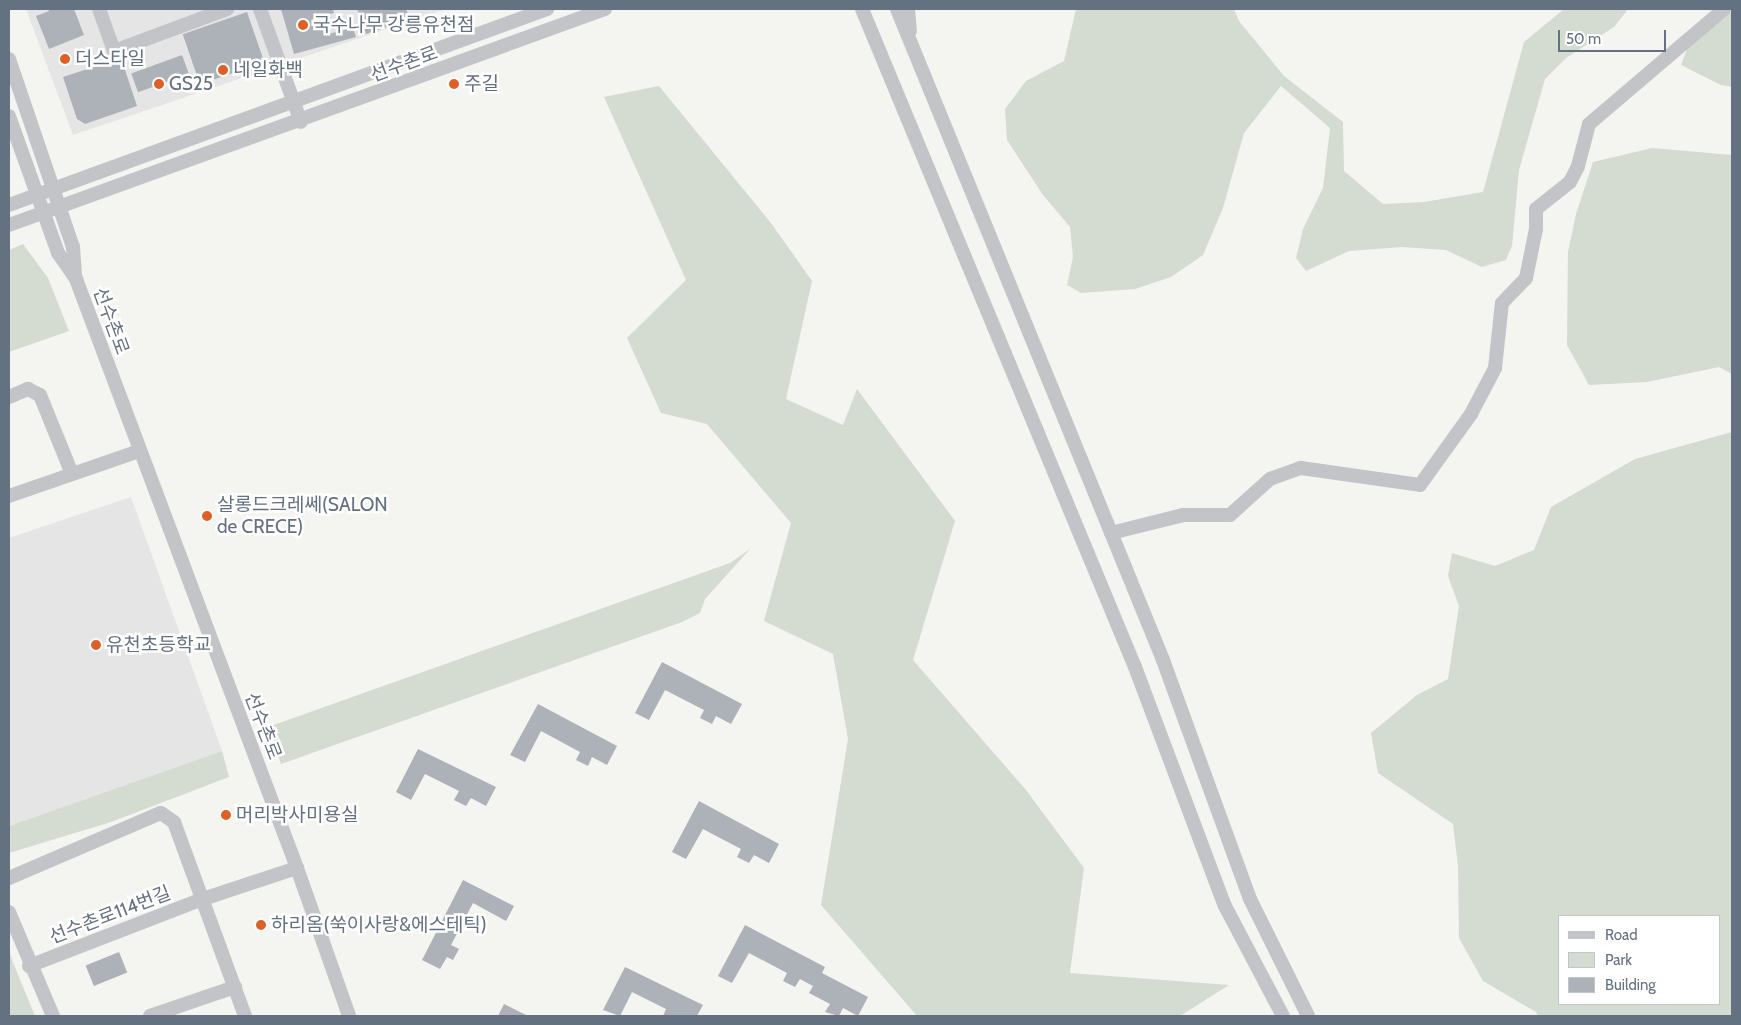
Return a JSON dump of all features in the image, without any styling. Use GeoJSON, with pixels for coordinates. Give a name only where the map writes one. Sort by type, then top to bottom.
{"type":"FeatureCollection","features":[{"type":"Feature","properties":{"kind":"street"},"geometry":{"type":"LineString","coordinates":[[99,9],[114,51],[227,9]]}},
{"type":"Feature","properties":{"kind":"street"},"geometry":{"type":"LineString","coordinates":[[260,9],[301,122]]}},
{"type":"Feature","properties":{"kind":"street","name":"선수촌로"},"geometry":{"type":"LineString","coordinates":[[349,1016],[297,868],[76,279],[58,253],[38,195],[547,9]]}},
{"type":"Feature","properties":{"kind":"street","name":"선수촌로"},"geometry":{"type":"LineString","coordinates":[[44,213],[301,122],[605,9]]}},
{"type":"Feature","properties":{"kind":"street"},"geometry":{"type":"LineString","coordinates":[[853,9],[882,57]]}},
{"type":"Feature","properties":{"kind":"street"},"geometry":{"type":"LineString","coordinates":[[862,9],[1135,667],[1225,906],[1283,1016]]}},
{"type":"Feature","properties":{"kind":"street"},"geometry":{"type":"LineString","coordinates":[[897,9],[1163,660],[1250,898],[1308,1016]]}},
{"type":"Feature","properties":{"kind":"street"},"geometry":{"type":"LineString","coordinates":[[908,9],[911,46]]}},
{"type":"Feature","properties":{"kind":"street"},"geometry":{"type":"LineString","coordinates":[[1111,533],[1183,515],[1230,515],[1270,479],[1300,468],[1420,485],[1471,414],[1495,368],[1502,303],[1526,278],[1536,229],[1536,209],[1570,182],[1578,166],[1589,124],[1724,9]]}},
{"type":"Feature","properties":{"kind":"street"},"geometry":{"type":"LineString","coordinates":[[9,60],[73,247],[76,279]]}},
{"type":"Feature","properties":{"kind":"street"},"geometry":{"type":"LineString","coordinates":[[9,116],[38,195],[9,205]]}},
{"type":"Feature","properties":{"kind":"street"},"geometry":{"type":"LineString","coordinates":[[9,225],[44,213]]}},
{"type":"Feature","properties":{"kind":"street"},"geometry":{"type":"LineString","coordinates":[[9,397],[28,388],[40,394],[72,474]]}},
{"type":"Feature","properties":{"kind":"street"},"geometry":{"type":"LineString","coordinates":[[9,496],[139,451]]}},
{"type":"Feature","properties":{"kind":"street"},"geometry":{"type":"LineString","coordinates":[[9,878],[161,813],[174,822],[245,1016]]}},
{"type":"Feature","properties":{"kind":"street","name":"선수촌로114번길"},"geometry":{"type":"LineString","coordinates":[[29,966],[203,899],[297,868]]}},
{"type":"Feature","properties":{"kind":"street"},"geometry":{"type":"LineString","coordinates":[[9,912],[29,966],[53,1016]]}},
{"type":"Feature","properties":{"kind":"street"},"geometry":{"type":"LineString","coordinates":[[150,1016],[234,987]]}},
{"type":"Feature","properties":{"kind":"shaded area"},"geometry":{"type":"Polygon","coordinates":[[[26,9],[446,9],[73,135],[26,9]]]}},
{"type":"Feature","properties":{"kind":"shaded area","name":"유천초등학교"},"geometry":{"type":"Polygon","coordinates":[[[131,497],[222,751],[9,826],[9,538],[131,497]]]}},
{"type":"Feature","properties":{"kind":"green space"},"geometry":{"type":"Polygon","coordinates":[[[1076,9],[1234,9],[1239,21],[1284,76],[1343,122],[1344,171],[1383,204],[1424,202],[1483,192],[1524,42],[1564,9],[1628,9],[1614,27],[1566,58],[1545,79],[1519,170],[1512,246],[1506,260],[1482,267],[1446,250],[1402,247],[1349,251],[1306,271],[1296,258],[1303,229],[1323,188],[1330,128],[1281,86],[1244,133],[1223,208],[1203,255],[1171,277],[1135,289],[1081,293],[1067,285],[1073,257],[1070,227],[1043,195],[1007,140],[1005,109],[1026,81],[1064,61],[1076,9]]]}},
{"type":"Feature","properties":{"kind":"green space"},"geometry":{"type":"Polygon","coordinates":[[[1732,9],[1732,87],[1721,85],[1681,65],[1692,36],[1732,9]]]}},
{"type":"Feature","properties":{"kind":"green space"},"geometry":{"type":"Polygon","coordinates":[[[659,86],[771,223],[812,281],[786,399],[843,425],[857,389],[955,521],[913,660],[1026,790],[1084,868],[1070,973],[1229,985],[1180,1016],[917,1016],[821,905],[848,739],[833,654],[764,621],[791,523],[707,424],[661,413],[627,338],[686,280],[604,97],[659,86]]]}},
{"type":"Feature","properties":{"kind":"green space"},"geometry":{"type":"Polygon","coordinates":[[[1652,148],[1732,155],[1732,374],[1719,367],[1647,382],[1589,385],[1567,345],[1568,252],[1576,214],[1593,162],[1652,148]]]}},
{"type":"Feature","properties":{"kind":"green space"},"geometry":{"type":"Polygon","coordinates":[[[23,244],[48,278],[69,331],[9,352],[9,250],[23,244]]]}},
{"type":"Feature","properties":{"kind":"green space"},"geometry":{"type":"Polygon","coordinates":[[[1732,432],[1732,1016],[1538,1016],[1536,1012],[1483,981],[1459,938],[1458,866],[1453,824],[1378,773],[1371,733],[1417,695],[1448,679],[1459,606],[1448,576],[1452,553],[1495,566],[1534,550],[1551,507],[1635,459],[1732,432]]]}},
{"type":"Feature","properties":{"kind":"green space"},"geometry":{"type":"Polygon","coordinates":[[[750,549],[705,599],[700,613],[682,622],[281,764],[268,727],[730,563],[750,549]]]}},
{"type":"Feature","properties":{"kind":"green space"},"geometry":{"type":"Polygon","coordinates":[[[222,751],[229,777],[111,822],[9,853],[9,826],[222,751]]]}},
{"type":"Feature","properties":{"kind":"green space"},"geometry":{"type":"Polygon","coordinates":[[[9,951],[12,960],[35,1016],[9,1016],[9,951]]]}},
{"type":"Feature","properties":{"kind":"building"},"geometry":{"type":"Polygon","coordinates":[[[48,9],[74,9],[84,35],[49,49],[36,16],[49,11],[48,9]]]}},
{"type":"Feature","properties":{"kind":"building"},"geometry":{"type":"Polygon","coordinates":[[[281,9],[333,9],[334,13],[319,17],[328,34],[353,28],[356,37],[294,54],[281,9]]]}},
{"type":"Feature","properties":{"kind":"building"},"geometry":{"type":"Polygon","coordinates":[[[357,9],[406,9],[410,19],[366,34],[357,9]]]}},
{"type":"Feature","properties":{"kind":"building"},"geometry":{"type":"Polygon","coordinates":[[[247,12],[264,62],[200,84],[183,34],[247,12]]]}},
{"type":"Feature","properties":{"kind":"building"},"geometry":{"type":"Polygon","coordinates":[[[182,55],[189,74],[138,92],[131,73],[182,55]]]}},
{"type":"Feature","properties":{"kind":"building"},"geometry":{"type":"Polygon","coordinates":[[[121,58],[137,106],[85,124],[77,119],[63,77],[121,58]]]}},
{"type":"Feature","properties":{"kind":"building"},"geometry":{"type":"Polygon","coordinates":[[[662,662],[742,704],[731,724],[716,716],[712,724],[700,718],[704,710],[665,690],[649,720],[635,713],[662,662]]]}},
{"type":"Feature","properties":{"kind":"building"},"geometry":{"type":"Polygon","coordinates":[[[538,704],[617,746],[607,765],[592,757],[588,766],[576,760],[580,752],[541,731],[525,762],[510,755],[538,704]]]}},
{"type":"Feature","properties":{"kind":"building"},"geometry":{"type":"Polygon","coordinates":[[[418,749],[496,787],[486,806],[471,798],[466,806],[454,800],[459,791],[425,774],[411,800],[396,792],[418,749]]]}},
{"type":"Feature","properties":{"kind":"building"},"geometry":{"type":"Polygon","coordinates":[[[699,801],[779,844],[769,863],[754,855],[749,863],[737,857],[741,849],[703,829],[686,859],[672,852],[699,801]]]}},
{"type":"Feature","properties":{"kind":"building"},"geometry":{"type":"Polygon","coordinates":[[[463,880],[514,906],[506,921],[473,903],[451,945],[459,949],[453,960],[447,957],[440,969],[422,960],[463,880]]]}},
{"type":"Feature","properties":{"kind":"building"},"geometry":{"type":"Polygon","coordinates":[[[745,925],[825,967],[822,973],[868,997],[858,1016],[843,1008],[839,1016],[825,1012],[830,1004],[809,993],[813,986],[800,979],[795,987],[783,981],[787,973],[749,953],[732,983],[718,976],[745,925]]]}},
{"type":"Feature","properties":{"kind":"building"},"geometry":{"type":"Polygon","coordinates":[[[119,952],[127,972],[94,986],[86,965],[119,952]]]}},
{"type":"Feature","properties":{"kind":"building"},"geometry":{"type":"Polygon","coordinates":[[[625,967],[703,1005],[697,1016],[663,1016],[666,1009],[632,992],[620,1016],[603,1010],[625,967]]]}},
{"type":"Feature","properties":{"kind":"building"},"geometry":{"type":"Polygon","coordinates":[[[504,1004],[528,1016],[498,1016],[504,1004]]]}},
{"type":"Feature","properties":{"kind":"place","name":"국수나무 강릉유천점"},"geometry":{"type":"Point","coordinates":[303,25]}},
{"type":"Feature","properties":{"kind":"place","name":"더스타일"},"geometry":{"type":"Point","coordinates":[65,59]}},
{"type":"Feature","properties":{"kind":"place","name":"네일화백"},"geometry":{"type":"Point","coordinates":[223,70]}},
{"type":"Feature","properties":{"kind":"place","name":"GS25"},"geometry":{"type":"Point","coordinates":[159,84]}},
{"type":"Feature","properties":{"kind":"place","name":"주길"},"geometry":{"type":"Point","coordinates":[454,84]}},
{"type":"Feature","properties":{"kind":"place","name":"살롱드크레쎄(SALON de CRECE)"},"geometry":{"type":"Point","coordinates":[207,516]}},
{"type":"Feature","properties":{"kind":"place","name":"유천초등학교"},"geometry":{"type":"Point","coordinates":[96,645]}},
{"type":"Feature","properties":{"kind":"place","name":"머리박사미용실"},"geometry":{"type":"Point","coordinates":[226,815]}},
{"type":"Feature","properties":{"kind":"place","name":"하리옴(쑥이사랑&에스테틱)"},"geometry":{"type":"Point","coordinates":[261,925]}}]}
